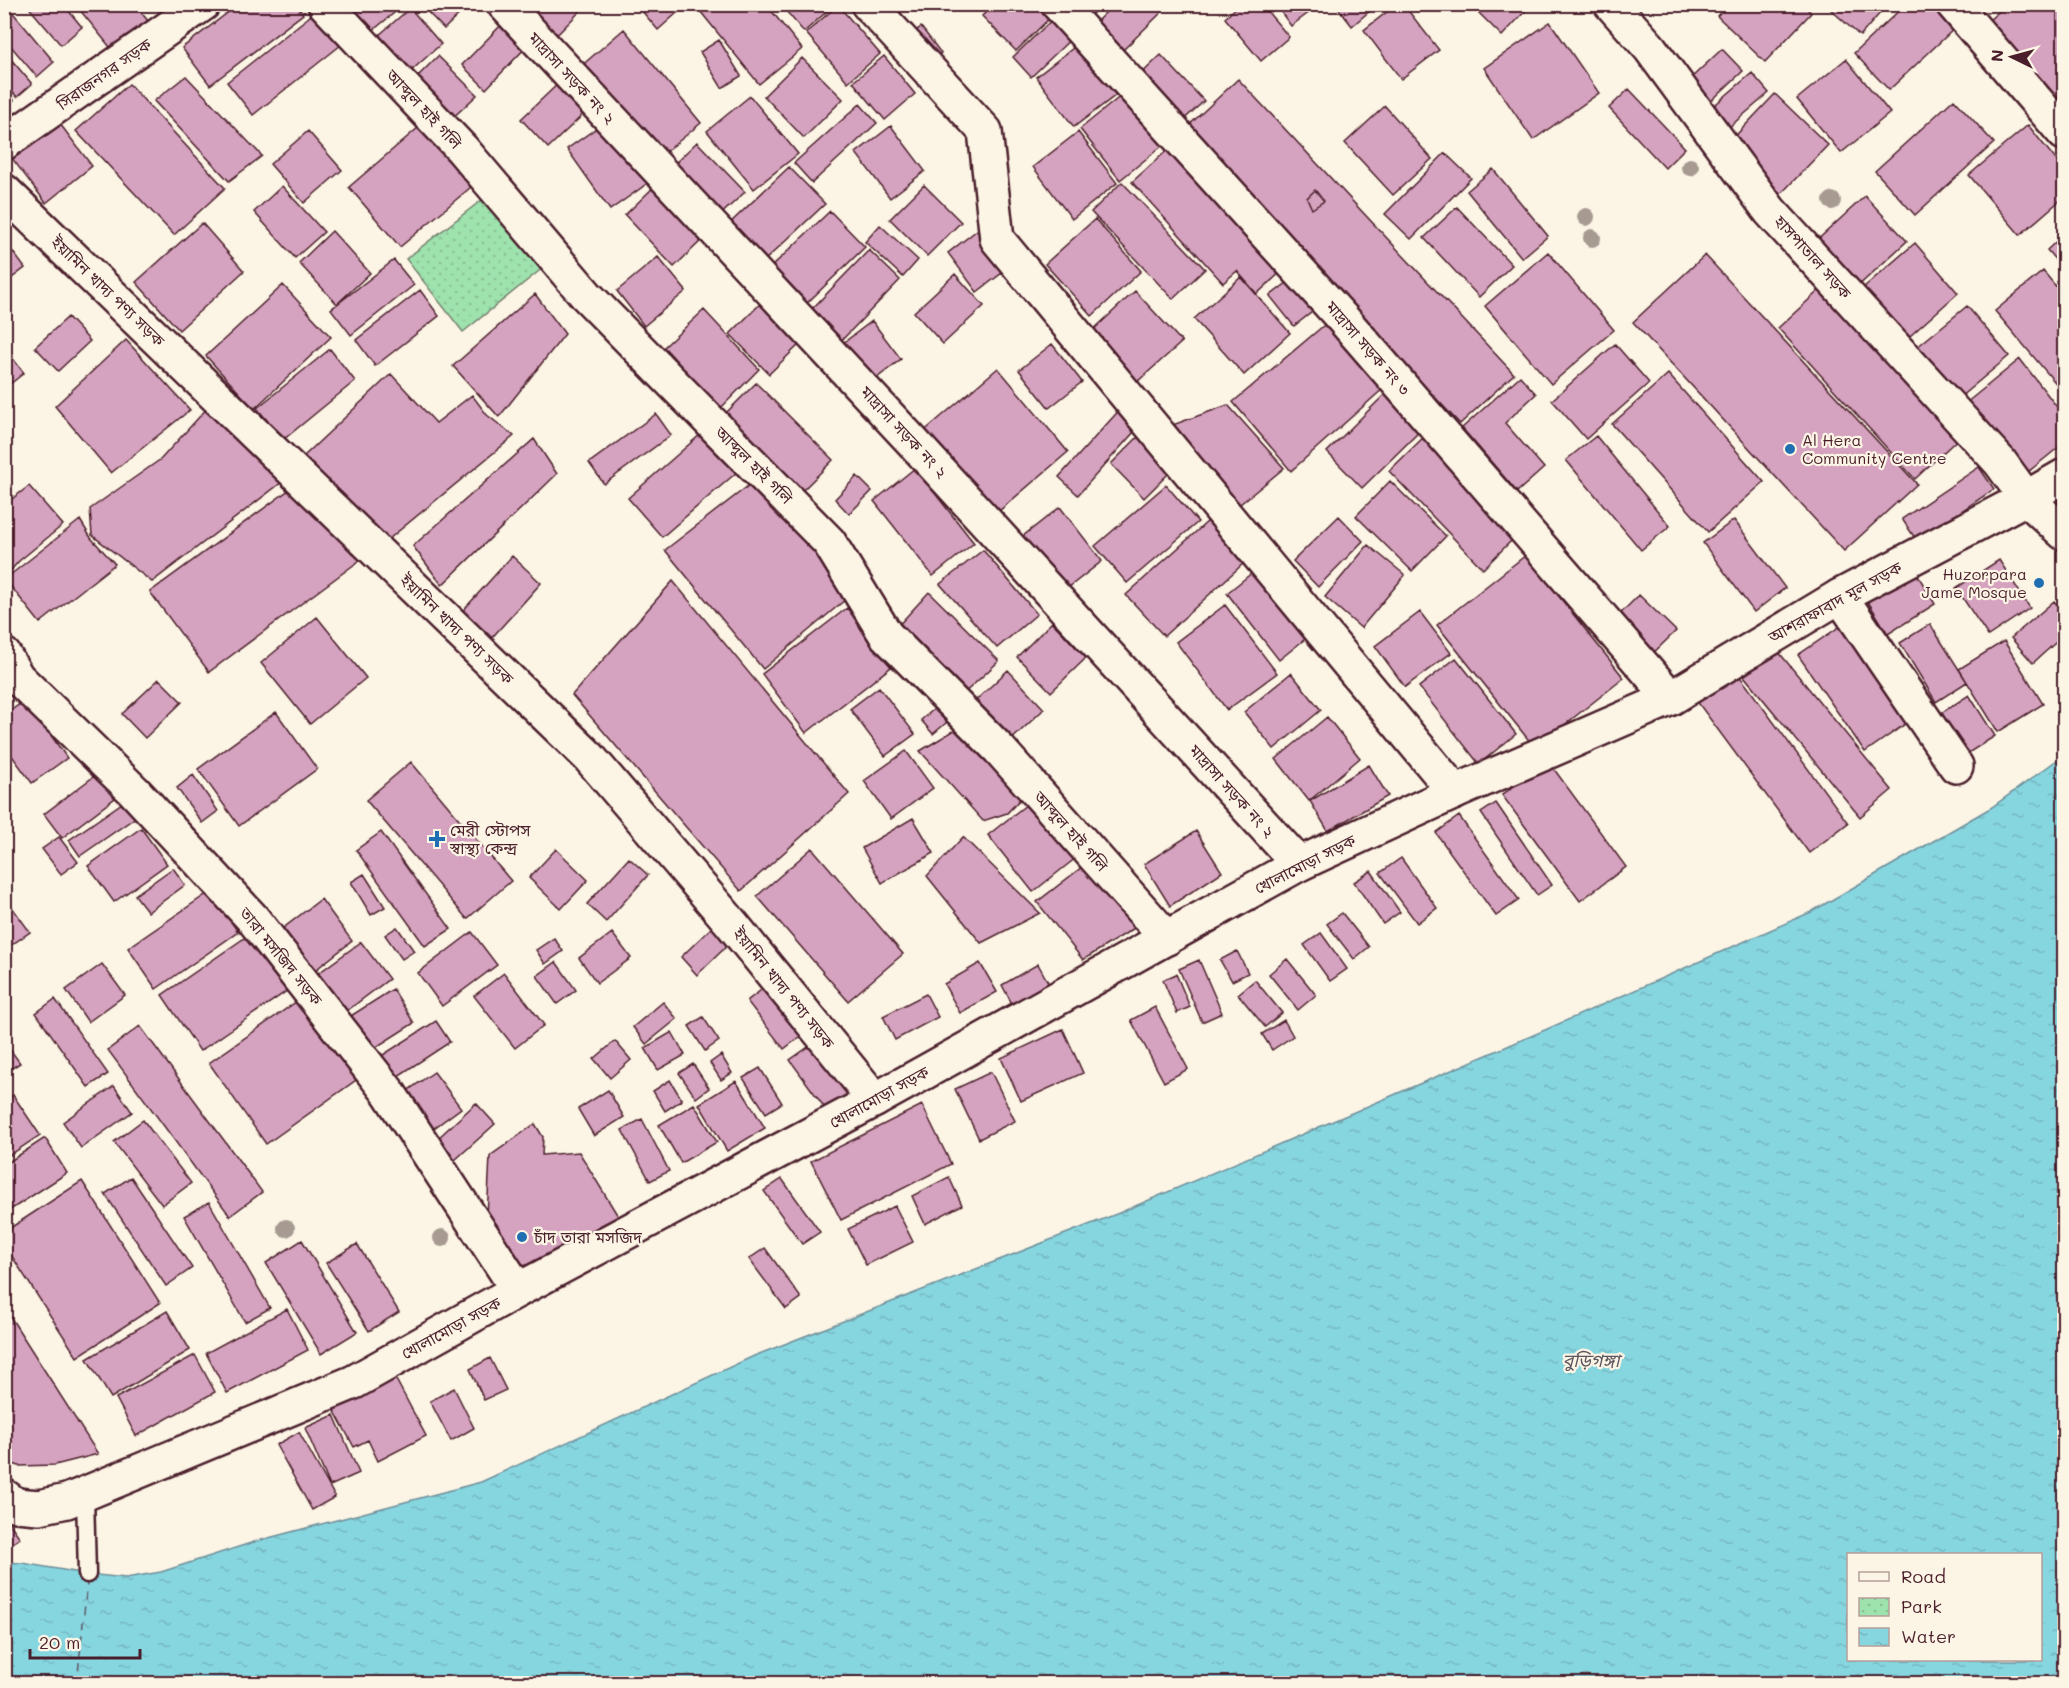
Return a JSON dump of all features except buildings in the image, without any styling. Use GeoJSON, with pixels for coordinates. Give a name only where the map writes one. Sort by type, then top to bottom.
{"type":"FeatureCollection","features":[{"type":"Feature","properties":{"kind":"street","name":"সিরাজনগর সড়ক"},"geometry":{"type":"LineString","coordinates":[[4,143],[203,4]]}},
{"type":"Feature","properties":{"kind":"street","name":"আব্দুল হাই গলি"},"geometry":{"type":"LineString","coordinates":[[325,4],[462,149],[586,295],[829,542],[886,635],[999,749],[1167,938]]}},
{"type":"Feature","properties":{"kind":"street","name":"মাদ্রাসা সড়ক নং ২"},"geometry":{"type":"LineString","coordinates":[[504,4],[911,440],[1299,864]]}},
{"type":"Feature","properties":{"kind":"street"},"geometry":{"type":"LineString","coordinates":[[868,4],[985,131],[997,239],[1455,792]]}},
{"type":"Feature","properties":{"kind":"street","name":"মাদ্রাসা সড়ক নং ৩"},"geometry":{"type":"LineString","coordinates":[[1058,4],[1343,319],[1671,698]]}},
{"type":"Feature","properties":{"kind":"street","name":"হাসপাতাল সড়ক"},"geometry":{"type":"LineString","coordinates":[[1611,4],[1650,48],[1770,211],[2000,462],[2026,498],[2064,533]]}},
{"type":"Feature","properties":{"kind":"street"},"geometry":{"type":"LineString","coordinates":[[1953,4],[2064,134]]}},
{"type":"Feature","properties":{"kind":"street","name":"ইয়ামিন খাদ্য পণ্য সড়ক"},"geometry":{"type":"LineString","coordinates":[[4,191],[589,756],[732,924],[875,1100]]}},
{"type":"Feature","properties":{"kind":"street","name":"আশরাফাবাদ মূল সড়ক"},"geometry":{"type":"LineString","coordinates":[[1671,698],[1840,597],[2064,476]]}},
{"type":"Feature","properties":{"kind":"street"},"geometry":{"type":"LineString","coordinates":[[1840,597],[1956,766]]}},
{"type":"Feature","properties":{"kind":"street","name":"তারা মসজিদ সড়ক"},"geometry":{"type":"LineString","coordinates":[[4,654],[18,677],[134,791],[253,919],[389,1093],[518,1290]]}},
{"type":"Feature","properties":{"kind":"street","name":"খোলামোড়া সড়ক"},"geometry":{"type":"LineString","coordinates":[[4,1496],[16,1505],[39,1507],[67,1501],[354,1382],[518,1290],[875,1100],[1299,864],[1455,792],[1671,698]]}},
{"type":"Feature","properties":{"kind":"lane"},"geometry":{"type":"LineString","coordinates":[[85,1494],[87,1575]]}},
{"type":"Feature","properties":{"kind":"green space"},"geometry":{"type":"Polygon","coordinates":[[[492,192],[549,263],[463,332],[406,259],[492,192]]]}},
{"type":"Feature","properties":{"kind":"water","name":"বুড়িগঙ্গা"},"geometry":{"type":"Polygon","coordinates":[[[2064,755],[2064,1683],[5,1684],[5,1562],[126,1578],[161,1572],[257,1541],[481,1482],[754,1356],[1119,1213],[1545,1030],[1811,912],[1992,807],[2064,755]]]}},
{"type":"Feature","properties":{"kind":"ferry route"},"geometry":{"type":"LineString","coordinates":[[77,1684],[87,1583]]}},
{"type":"Feature","properties":{"kind":"place","name":"Al Hera Community Centre"},"geometry":{"type":"Point","coordinates":[1790,449]}},
{"type":"Feature","properties":{"kind":"place","name":"Huzorpara Jame Mosque"},"geometry":{"type":"Point","coordinates":[2039,583]}},
{"type":"Feature","properties":{"kind":"place","name":"মেরী স্টোপস স্বাস্থ্য কেন্দ্র"},"geometry":{"type":"Point","coordinates":[437,839]}},
{"type":"Feature","properties":{"kind":"place","name":"চাঁদ তারা মসজিদ"},"geometry":{"type":"Point","coordinates":[522,1237]}}]}
